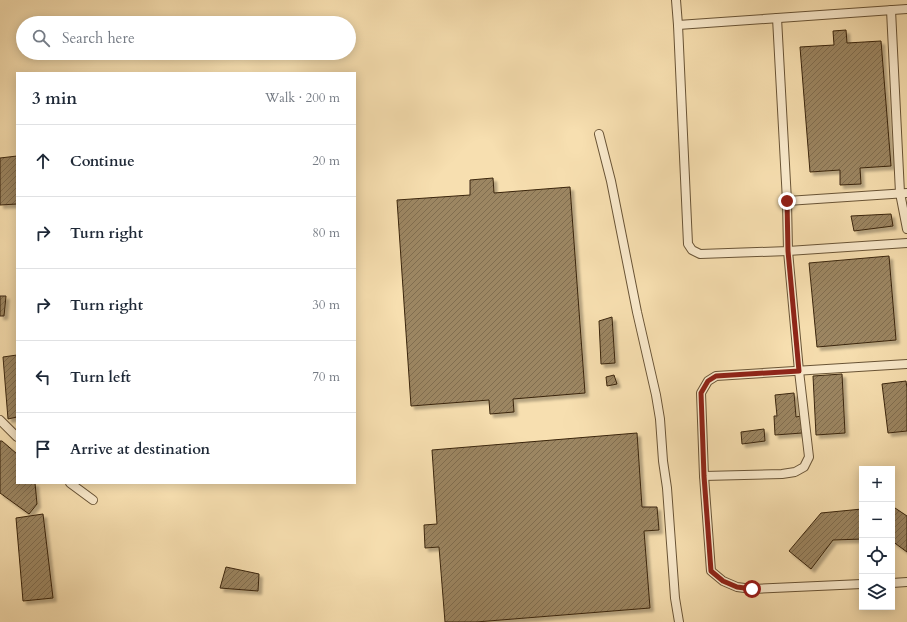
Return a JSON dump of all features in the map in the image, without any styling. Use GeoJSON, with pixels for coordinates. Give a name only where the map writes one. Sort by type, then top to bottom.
{"type":"FeatureCollection","features":[{"type":"Feature","properties":{"kind":"lane"},"geometry":{"type":"LineString","coordinates":[[676,0],[688,244],[692,250],[700,254],[788,251],[907,242]]}},
{"type":"Feature","properties":{"kind":"lane"},"geometry":{"type":"LineString","coordinates":[[678,25],[907,9]]}},
{"type":"Feature","properties":{"kind":"lane"},"geometry":{"type":"LineString","coordinates":[[891,10],[907,229]]}},
{"type":"Feature","properties":{"kind":"lane"},"geometry":{"type":"LineString","coordinates":[[704,476],[782,474],[795,472],[804,467],[809,457],[799,371],[788,251],[787,201],[777,18]]}},
{"type":"Feature","properties":{"kind":"lane"},"geometry":{"type":"LineString","coordinates":[[599,134],[611,181],[660,419],[667,488],[675,598],[679,622]]}},
{"type":"Feature","properties":{"kind":"lane"},"geometry":{"type":"LineString","coordinates":[[787,201],[904,193]]}},
{"type":"Feature","properties":{"kind":"lane"},"geometry":{"type":"LineString","coordinates":[[859,584],[752,589],[737,587],[723,581],[711,571],[704,476],[701,393],[708,381],[716,376],[907,364]]}},
{"type":"Feature","properties":{"kind":"lane"},"geometry":{"type":"LineString","coordinates":[[0,420],[16,436]]}},
{"type":"Feature","properties":{"kind":"lane"},"geometry":{"type":"LineString","coordinates":[[71,484],[93,500]]}},
{"type":"Feature","properties":{"kind":"lane"},"geometry":{"type":"LineString","coordinates":[[895,583],[907,582]]}},
{"type":"Feature","properties":{"kind":"building"},"geometry":{"type":"Polygon","coordinates":[[[846,30],[847,43],[881,41],[891,166],[860,168],[861,184],[840,185],[840,170],[810,172],[800,47],[834,45],[833,31],[846,30]]]}},
{"type":"Feature","properties":{"kind":"building"},"geometry":{"type":"Polygon","coordinates":[[[16,156],[16,204],[0,205],[0,158],[16,156]]]}},
{"type":"Feature","properties":{"kind":"building"},"geometry":{"type":"Polygon","coordinates":[[[493,178],[494,193],[570,187],[585,393],[513,399],[514,412],[490,414],[489,400],[411,406],[397,200],[470,195],[470,180],[493,178]]]}},
{"type":"Feature","properties":{"kind":"building"},"geometry":{"type":"Polygon","coordinates":[[[891,214],[893,226],[854,231],[851,216],[891,214]]]}},
{"type":"Feature","properties":{"kind":"building"},"geometry":{"type":"Polygon","coordinates":[[[889,256],[896,340],[817,347],[809,263],[889,256]]]}},
{"type":"Feature","properties":{"kind":"building"},"geometry":{"type":"Polygon","coordinates":[[[0,296],[6,296],[4,316],[0,316],[0,296]]]}},
{"type":"Feature","properties":{"kind":"building"},"geometry":{"type":"Polygon","coordinates":[[[612,317],[615,363],[601,364],[599,321],[612,317]]]}},
{"type":"Feature","properties":{"kind":"building"},"geometry":{"type":"Polygon","coordinates":[[[16,355],[16,417],[8,419],[3,357],[16,355]]]}},
{"type":"Feature","properties":{"kind":"building"},"geometry":{"type":"Polygon","coordinates":[[[842,374],[845,433],[816,435],[813,376],[842,374]]]}},
{"type":"Feature","properties":{"kind":"building"},"geometry":{"type":"Polygon","coordinates":[[[614,375],[617,384],[607,386],[606,377],[614,375]]]}},
{"type":"Feature","properties":{"kind":"building"},"geometry":{"type":"Polygon","coordinates":[[[906,381],[907,431],[888,433],[882,384],[906,381]]]}},
{"type":"Feature","properties":{"kind":"building"},"geometry":{"type":"Polygon","coordinates":[[[794,393],[796,417],[801,416],[802,433],[775,435],[774,416],[777,416],[775,395],[794,393]]]}},
{"type":"Feature","properties":{"kind":"building"},"geometry":{"type":"Polygon","coordinates":[[[764,429],[765,441],[742,444],[741,432],[764,429]]]}},
{"type":"Feature","properties":{"kind":"building"},"geometry":{"type":"Polygon","coordinates":[[[637,433],[642,507],[657,507],[659,530],[644,531],[650,608],[476,622],[445,622],[439,547],[425,548],[424,525],[437,524],[432,450],[637,433]]]}},
{"type":"Feature","properties":{"kind":"building"},"geometry":{"type":"Polygon","coordinates":[[[0,441],[2,441],[16,453],[16,484],[35,484],[37,504],[29,514],[0,493],[0,441]]]}},
{"type":"Feature","properties":{"kind":"building"},"geometry":{"type":"Polygon","coordinates":[[[895,508],[907,516],[907,552],[895,543],[895,508]]]}},
{"type":"Feature","properties":{"kind":"building"},"geometry":{"type":"Polygon","coordinates":[[[859,509],[859,539],[833,540],[811,569],[789,551],[821,513],[859,509]]]}},
{"type":"Feature","properties":{"kind":"building"},"geometry":{"type":"Polygon","coordinates":[[[43,514],[53,598],[23,601],[16,518],[43,514]]]}},
{"type":"Feature","properties":{"kind":"building"},"geometry":{"type":"Polygon","coordinates":[[[226,567],[259,574],[258,591],[220,588],[226,567]]]}},
{"type":"Feature","properties":{"kind":"route"},"geometry":{"type":"LineString","coordinates":[[752,589],[737,587],[723,581],[711,571],[704,476],[701,393],[708,381],[716,376],[799,371],[788,251],[787,201]]}}]}
